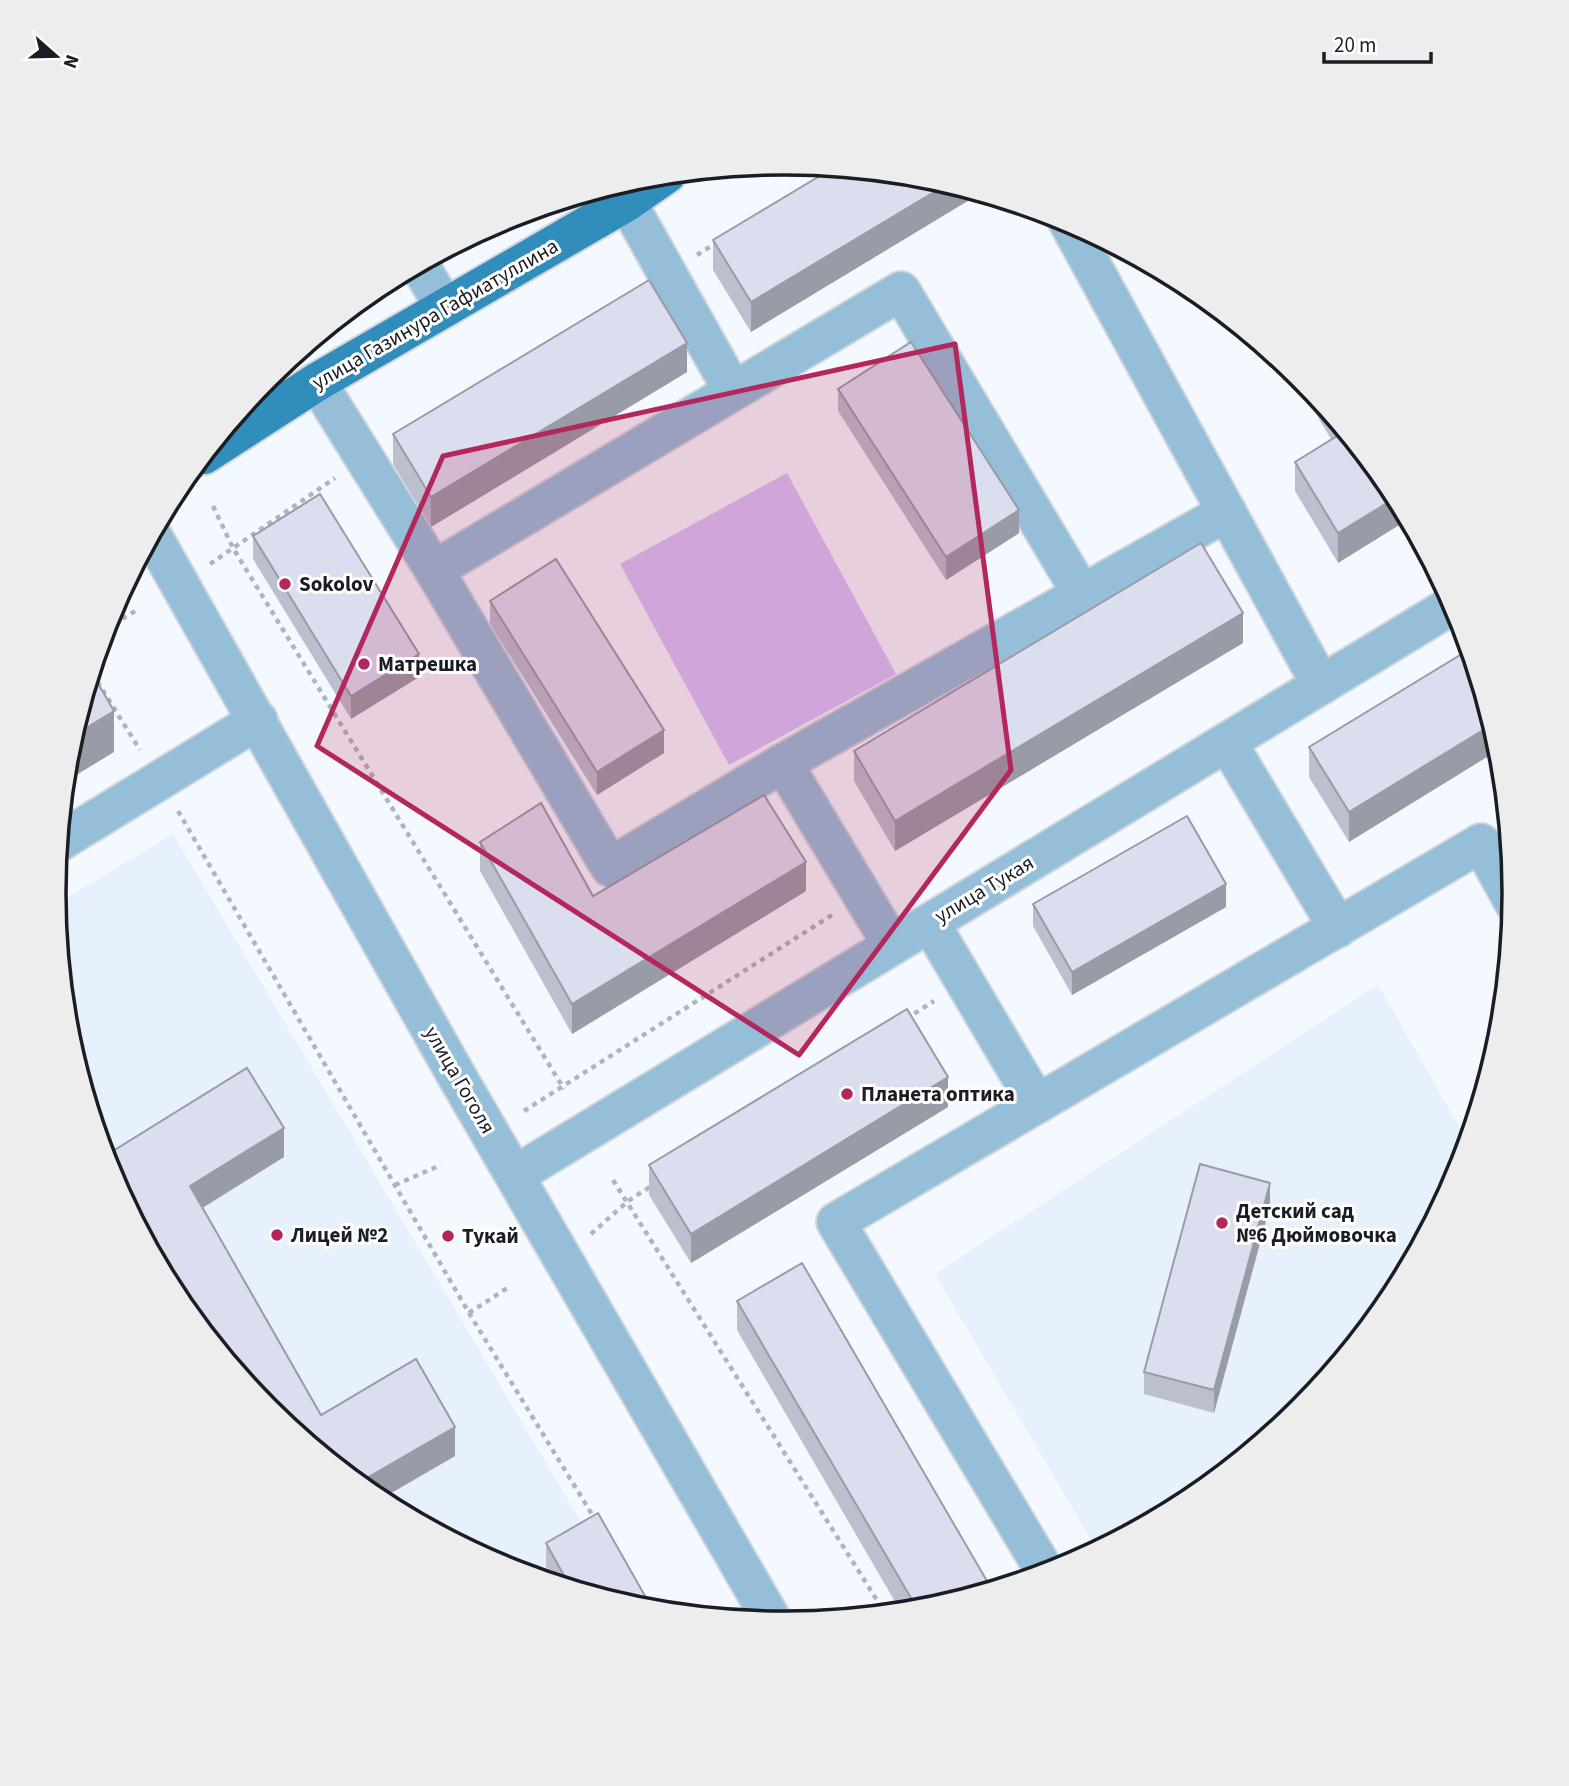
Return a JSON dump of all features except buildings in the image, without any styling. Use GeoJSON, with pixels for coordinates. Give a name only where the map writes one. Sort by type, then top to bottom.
{"type":"FeatureCollection","features":[{"type":"Feature","properties":{"kind":"main road","name":"улица Газинура Гафиатуллина"},"geometry":{"type":"LineString","coordinates":[[230,438],[317,382],[445,309],[641,190]]}},
{"type":"Feature","properties":{"kind":"street"},"geometry":{"type":"LineString","coordinates":[[653,188],[667,273],[733,391]]}},
{"type":"Feature","properties":{"kind":"street"},"geometry":{"type":"LineString","coordinates":[[1077,238],[1321,685]]}},
{"type":"Feature","properties":{"kind":"street"},"geometry":{"type":"LineString","coordinates":[[424,272],[445,309]]}},
{"type":"Feature","properties":{"kind":"street"},"geometry":{"type":"LineString","coordinates":[[433,570],[901,291],[1082,594]]}},
{"type":"Feature","properties":{"kind":"street"},"geometry":{"type":"LineString","coordinates":[[317,382],[610,867],[783,763],[1227,512]]}},
{"type":"Feature","properties":{"kind":"street","name":"улица Гоголя"},"geometry":{"type":"LineString","coordinates":[[157,544],[515,1175],[766,1610]]}},
{"type":"Feature","properties":{"kind":"street","name":"улица Тукая"},"geometry":{"type":"LineString","coordinates":[[515,1175],[1444,610]]}},
{"type":"Feature","properties":{"kind":"street"},"geometry":{"type":"LineString","coordinates":[[69,836],[258,720]]}},
{"type":"Feature","properties":{"kind":"street"},"geometry":{"type":"LineString","coordinates":[[1227,742],[1338,928]]}},
{"type":"Feature","properties":{"kind":"street"},"geometry":{"type":"LineString","coordinates":[[783,763],[892,945]]}},
{"type":"Feature","properties":{"kind":"street"},"geometry":{"type":"LineString","coordinates":[[1040,1563],[836,1222],[1481,843],[1502,881]]}},
{"type":"Feature","properties":{"kind":"street"},"geometry":{"type":"LineString","coordinates":[[930,923],[1037,1104]]}},
{"type":"Feature","properties":{"kind":"path"},"geometry":{"type":"LineString","coordinates":[[667,273],[724,238]]}},
{"type":"Feature","properties":{"kind":"path"},"geometry":{"type":"LineString","coordinates":[[206,566],[364,458]]}},
{"type":"Feature","properties":{"kind":"path"},"geometry":{"type":"LineString","coordinates":[[213,506],[233,548],[564,1088]]}},
{"type":"Feature","properties":{"kind":"path"},"geometry":{"type":"LineString","coordinates":[[120,620],[137,610]]}},
{"type":"Feature","properties":{"kind":"path"},"geometry":{"type":"LineString","coordinates":[[98,683],[159,781],[469,1313],[600,1527]]}},
{"type":"Feature","properties":{"kind":"path"},"geometry":{"type":"LineString","coordinates":[[524,1111],[564,1088],[862,895]]}},
{"type":"Feature","properties":{"kind":"path"},"geometry":{"type":"LineString","coordinates":[[894,1027],[964,981]]}},
{"type":"Feature","properties":{"kind":"path"},"geometry":{"type":"LineString","coordinates":[[394,1185],[441,1165]]}},
{"type":"Feature","properties":{"kind":"path"},"geometry":{"type":"LineString","coordinates":[[588,1236],[628,1201],[663,1178]]}},
{"type":"Feature","properties":{"kind":"path"},"geometry":{"type":"LineString","coordinates":[[613,1180],[881,1605]]}},
{"type":"Feature","properties":{"kind":"path"},"geometry":{"type":"LineString","coordinates":[[469,1313],[507,1288]]}},
{"type":"Feature","properties":{"kind":"highlighted area"},"geometry":{"type":"Polygon","coordinates":[[[955,344],[1011,770],[799,1055],[317,746],[443,456],[955,344]]]}},
{"type":"Feature","properties":{"kind":"shaded area"},"geometry":{"type":"Polygon","coordinates":[[[787,473],[896,674],[729,765],[620,564],[787,473]]]}},
{"type":"Feature","properties":{"kind":"shaded area","name":"Лицей №2"},"geometry":{"type":"Polygon","coordinates":[[[173,834],[623,1592],[554,1573],[510,1556],[425,1515],[386,1490],[347,1463],[311,1433],[277,1401],[215,1330],[163,1252],[141,1211],[105,1124],[80,1033],[68,940],[66,898],[173,834]]]}},
{"type":"Feature","properties":{"kind":"shaded area","name":"Детский сад №6 Дюймовочка"},"geometry":{"type":"Polygon","coordinates":[[[1378,985],[1462,1131],[1448,1168],[1406,1252],[1354,1330],[1324,1366],[1292,1401],[1222,1463],[1143,1515],[1092,1541],[935,1274],[1378,985]]]}},
{"type":"Feature","properties":{"kind":"place","name":"Sokolov"},"geometry":{"type":"Point","coordinates":[285,584]}},
{"type":"Feature","properties":{"kind":"place","name":"Матрешка"},"geometry":{"type":"Point","coordinates":[364,664]}},
{"type":"Feature","properties":{"kind":"place","name":"Планета оптика"},"geometry":{"type":"Point","coordinates":[847,1094]}},
{"type":"Feature","properties":{"kind":"place","name":"Детский сад №6 Дюймовочка"},"geometry":{"type":"Point","coordinates":[1222,1223]}},
{"type":"Feature","properties":{"kind":"place","name":"Лицей №2"},"geometry":{"type":"Point","coordinates":[277,1235]}},
{"type":"Feature","properties":{"kind":"place","name":"Тукай"},"geometry":{"type":"Point","coordinates":[448,1236]}}]}
